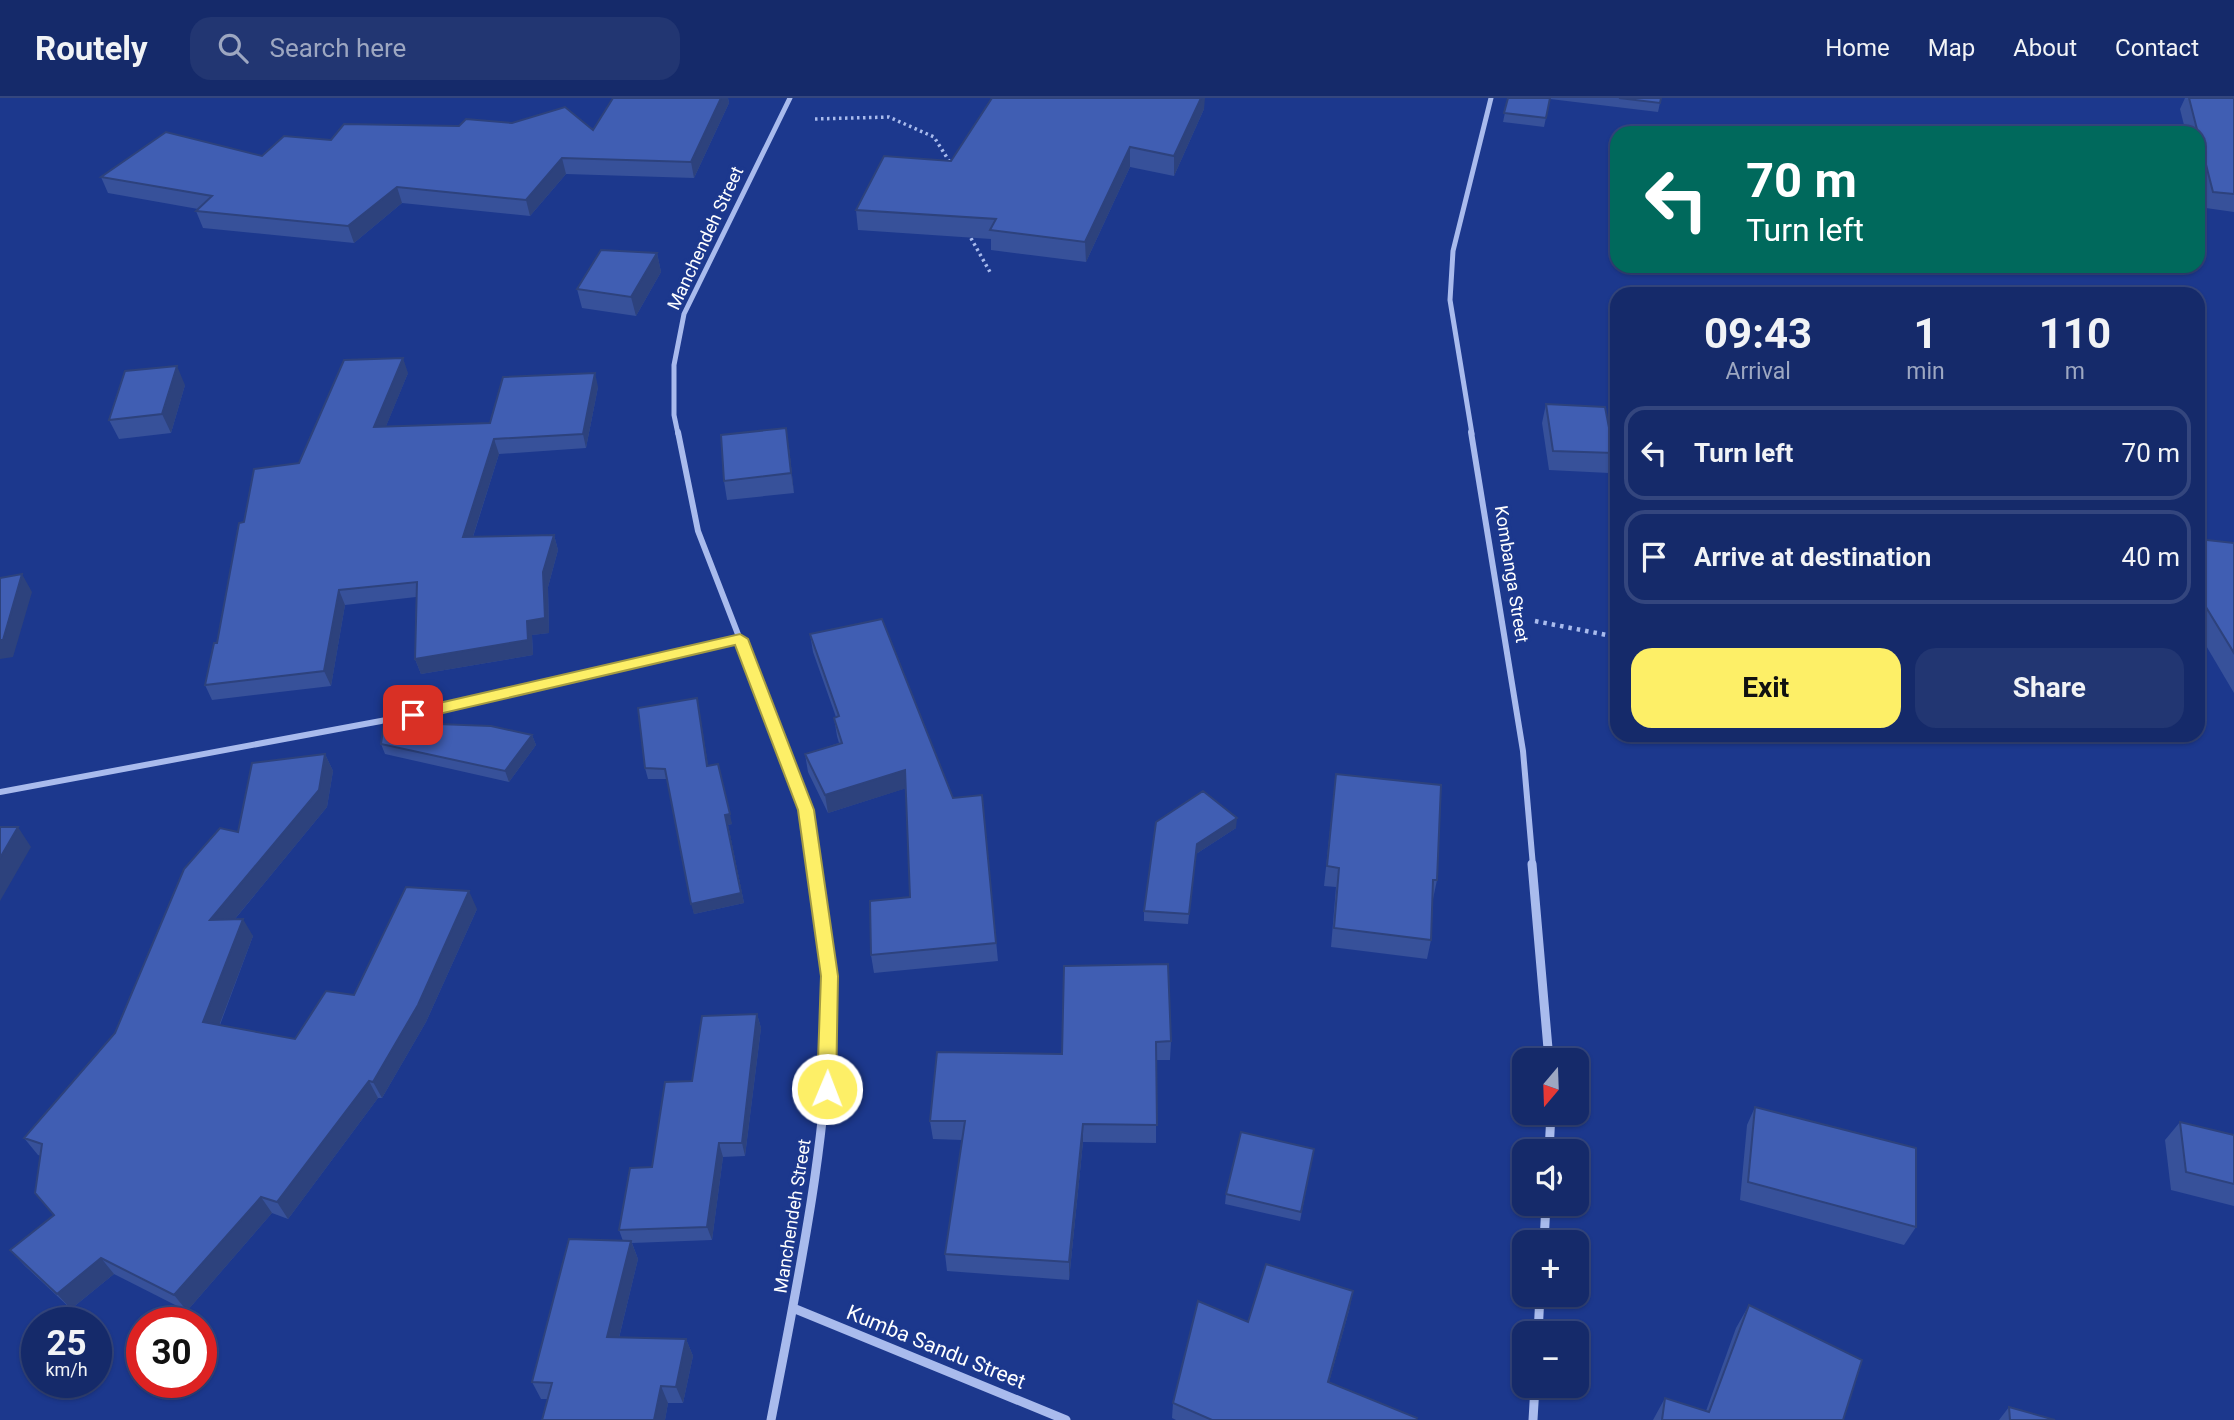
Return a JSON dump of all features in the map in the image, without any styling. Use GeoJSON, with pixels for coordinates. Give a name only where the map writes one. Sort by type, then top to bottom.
{"type":"FeatureCollection","features":[{"type":"Feature","properties":{"kind":"street","name":"Manchendeh Street"},"geometry":{"type":"LineString","coordinates":[[771,1420],[793,1308],[827,1089],[830,976],[806,810],[698,531],[674,415],[674,365],[684,314],[790,98]]}},
{"type":"Feature","properties":{"kind":"street","name":"Kombanga Street"},"geometry":{"type":"LineString","coordinates":[[1491,98],[1453,251],[1450,300],[1523,751],[1548,1048]]}},
{"type":"Feature","properties":{"kind":"street"},"geometry":{"type":"LineString","coordinates":[[0,792],[440,710],[740,639]]}},
{"type":"Feature","properties":{"kind":"street","name":"Kumba Sandu Street"},"geometry":{"type":"LineString","coordinates":[[793,1308],[1066,1420]]}},
{"type":"Feature","properties":{"kind":"street"},"geometry":{"type":"LineString","coordinates":[[1533,1420],[1534,1398]]}},
{"type":"Feature","properties":{"kind":"path"},"geometry":{"type":"LineString","coordinates":[[778,120],[889,117],[934,137],[953,168]]}},
{"type":"Feature","properties":{"kind":"path"},"geometry":{"type":"LineString","coordinates":[[968,231],[990,272]]}},
{"type":"Feature","properties":{"kind":"path"},"geometry":{"type":"LineString","coordinates":[[1503,615],[1610,636]]}},
{"type":"Feature","properties":{"kind":"building"},"geometry":{"type":"Polygon","coordinates":[[[613,98],[721,98],[691,162],[562,158],[526,200],[397,187],[348,226],[196,211],[212,196],[101,177],[166,132],[262,156],[284,136],[331,140],[344,124],[459,126],[466,119],[512,123],[565,107],[593,130],[613,98]]]}},
{"type":"Feature","properties":{"kind":"building"},"geometry":{"type":"Polygon","coordinates":[[[992,98],[1201,98],[1174,156],[1130,147],[1085,242],[990,230],[996,219],[856,210],[884,156],[951,161],[992,98]]]}},
{"type":"Feature","properties":{"kind":"building"},"geometry":{"type":"Polygon","coordinates":[[[1508,98],[1550,98],[1546,118],[1504,113],[1508,98]]]}},
{"type":"Feature","properties":{"kind":"building"},"geometry":{"type":"Polygon","coordinates":[[[1619,98],[1661,98],[1660,103],[1619,98]]]}},
{"type":"Feature","properties":{"kind":"building"},"geometry":{"type":"Polygon","coordinates":[[[2189,98],[2234,98],[2234,194],[2213,192],[2205,161],[2205,126],[2196,126],[2189,98]]]}},
{"type":"Feature","properties":{"kind":"building"},"geometry":{"type":"Polygon","coordinates":[[[601,250],[657,253],[631,297],[577,289],[601,250]]]}},
{"type":"Feature","properties":{"kind":"building"},"geometry":{"type":"Polygon","coordinates":[[[403,358],[374,427],[490,423],[503,377],[595,373],[583,434],[494,439],[463,537],[554,535],[543,572],[545,618],[527,621],[528,640],[415,659],[417,582],[339,590],[324,671],[205,685],[214,643],[217,643],[239,523],[244,522],[254,469],[299,463],[344,360],[403,358]]]}},
{"type":"Feature","properties":{"kind":"building"},"geometry":{"type":"Polygon","coordinates":[[[177,366],[162,414],[109,420],[125,371],[177,366]]]}},
{"type":"Feature","properties":{"kind":"building"},"geometry":{"type":"Polygon","coordinates":[[[1546,404],[1605,407],[1610,433],[1610,453],[1553,451],[1546,404]]]}},
{"type":"Feature","properties":{"kind":"building"},"geometry":{"type":"Polygon","coordinates":[[[786,428],[791,473],[724,481],[721,435],[786,428]]]}},
{"type":"Feature","properties":{"kind":"building"},"geometry":{"type":"Polygon","coordinates":[[[2205,540],[2234,543],[2234,653],[2205,605],[2205,540]]]}},
{"type":"Feature","properties":{"kind":"building"},"geometry":{"type":"Polygon","coordinates":[[[22,574],[3,640],[0,640],[0,578],[22,574]]]}},
{"type":"Feature","properties":{"kind":"building"},"geometry":{"type":"Polygon","coordinates":[[[882,619],[953,798],[982,795],[996,943],[871,955],[870,901],[910,897],[905,770],[825,795],[805,754],[842,743],[834,718],[839,716],[810,634],[882,619]]]}},
{"type":"Feature","properties":{"kind":"building"},"geometry":{"type":"Polygon","coordinates":[[[697,698],[707,766],[718,764],[730,814],[725,815],[741,893],[691,904],[665,769],[645,768],[638,708],[697,698]]]}},
{"type":"Feature","properties":{"kind":"building"},"geometry":{"type":"Polygon","coordinates":[[[384,722],[491,726],[532,735],[505,771],[381,744],[384,722]]]}},
{"type":"Feature","properties":{"kind":"building"},"geometry":{"type":"Polygon","coordinates":[[[325,754],[319,790],[210,920],[243,919],[203,1022],[295,1039],[326,991],[354,995],[406,887],[469,891],[418,1005],[373,1082],[369,1081],[277,1202],[261,1197],[174,1295],[101,1258],[57,1294],[10,1250],[54,1215],[35,1193],[42,1144],[24,1138],[115,1033],[184,869],[220,828],[238,832],[252,763],[325,754]]]}},
{"type":"Feature","properties":{"kind":"building"},"geometry":{"type":"Polygon","coordinates":[[[1336,774],[1441,785],[1437,880],[1433,880],[1431,940],[1334,928],[1339,868],[1327,866],[1336,774]]]}},
{"type":"Feature","properties":{"kind":"building"},"geometry":{"type":"Polygon","coordinates":[[[1203,791],[1237,818],[1197,844],[1189,914],[1144,911],[1156,822],[1203,791]]]}},
{"type":"Feature","properties":{"kind":"building"},"geometry":{"type":"Polygon","coordinates":[[[0,827],[18,827],[0,858],[0,827]]]}},
{"type":"Feature","properties":{"kind":"building"},"geometry":{"type":"Polygon","coordinates":[[[1168,964],[1171,1041],[1156,1042],[1157,1125],[1083,1124],[1069,1262],[945,1254],[965,1121],[930,1121],[937,1052],[1062,1054],[1064,966],[1168,964]]]}},
{"type":"Feature","properties":{"kind":"building"},"geometry":{"type":"Polygon","coordinates":[[[757,1014],[742,1143],[719,1143],[707,1227],[619,1230],[630,1168],[652,1167],[665,1082],[692,1081],[702,1016],[757,1014]]]}},
{"type":"Feature","properties":{"kind":"building"},"geometry":{"type":"Polygon","coordinates":[[[1755,1107],[1916,1148],[1916,1227],[1748,1182],[1755,1107]]]}},
{"type":"Feature","properties":{"kind":"building"},"geometry":{"type":"Polygon","coordinates":[[[2180,1122],[2234,1135],[2234,1184],[2186,1172],[2180,1122]]]}},
{"type":"Feature","properties":{"kind":"building"},"geometry":{"type":"Polygon","coordinates":[[[1241,1132],[1314,1149],[1301,1212],[1226,1194],[1241,1132]]]}},
{"type":"Feature","properties":{"kind":"building"},"geometry":{"type":"Polygon","coordinates":[[[569,1239],[631,1241],[607,1337],[686,1339],[676,1387],[661,1386],[654,1420],[542,1420],[552,1383],[532,1382],[569,1239]]]}},
{"type":"Feature","properties":{"kind":"building"},"geometry":{"type":"Polygon","coordinates":[[[1266,1264],[1353,1291],[1328,1382],[1417,1418],[1416,1420],[1212,1420],[1173,1403],[1198,1301],[1248,1322],[1266,1264]]]}},
{"type":"Feature","properties":{"kind":"building"},"geometry":{"type":"Polygon","coordinates":[[[1749,1305],[1862,1360],[1843,1420],[1662,1420],[1665,1398],[1709,1412],[1749,1305]]]}},
{"type":"Feature","properties":{"kind":"building"},"geometry":{"type":"Polygon","coordinates":[[[2009,1407],[2055,1420],[2010,1420],[2009,1407]]]}},
{"type":"Feature","properties":{"kind":"route"},"geometry":{"type":"LineString","coordinates":[[413,715],[740,639],[806,810],[830,976],[827,1089]]}}]}
